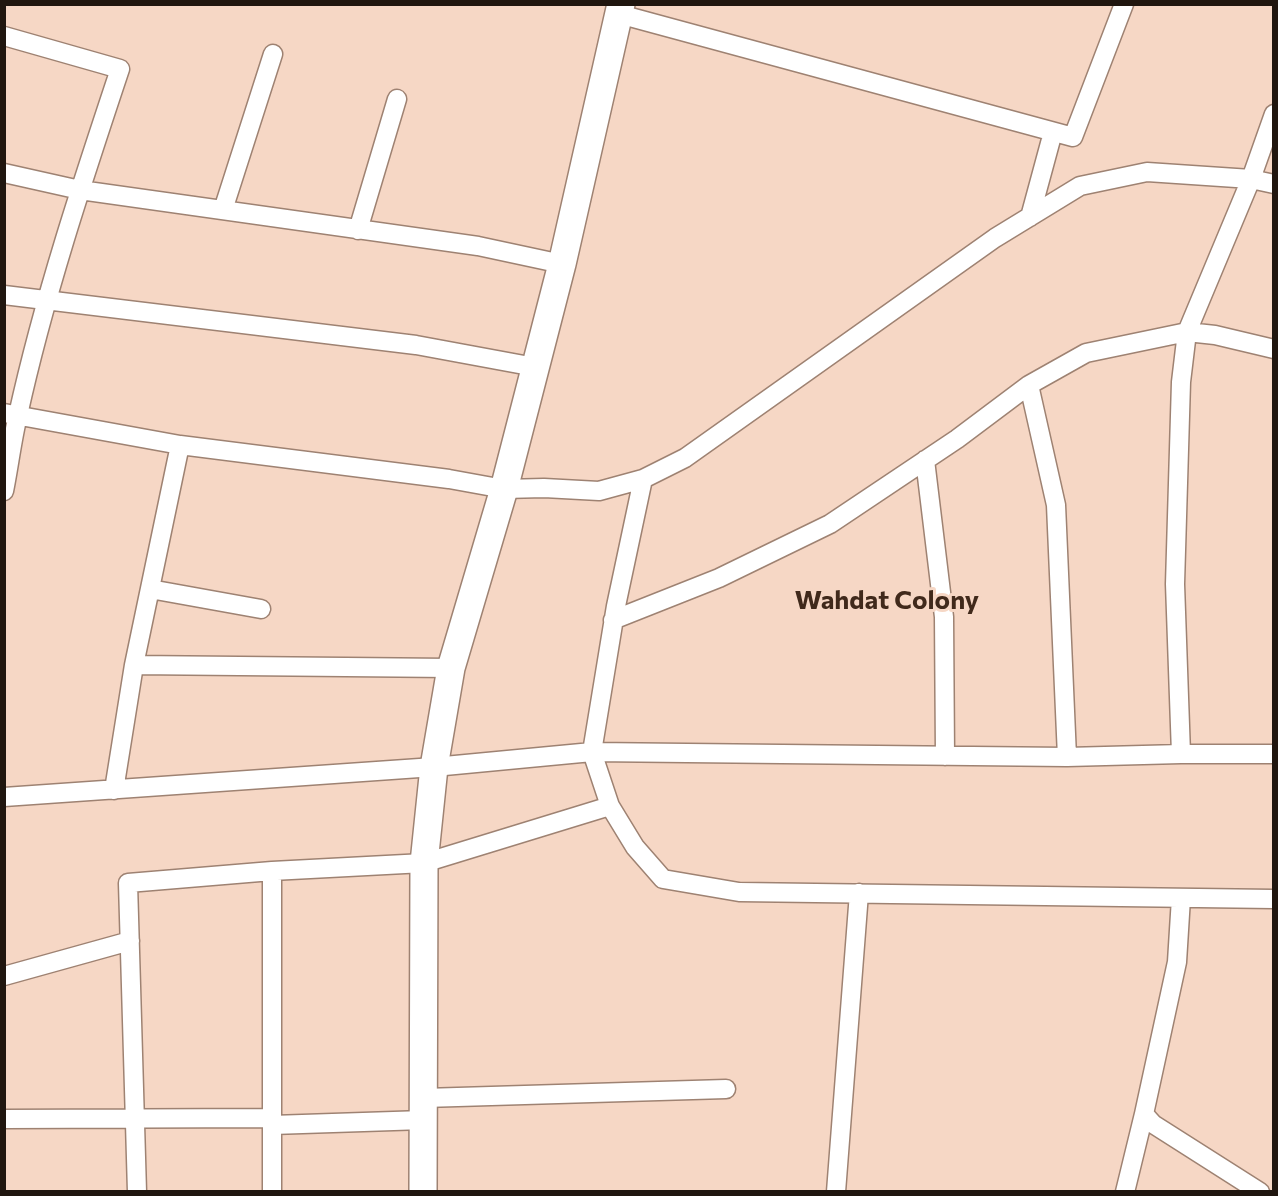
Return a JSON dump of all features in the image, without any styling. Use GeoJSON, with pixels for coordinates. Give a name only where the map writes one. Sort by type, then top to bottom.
{"type":"FeatureCollection","features":[{"type":"Feature","properties":{"kind":"street"},"geometry":{"type":"LineString","coordinates":[[423,1191],[424,864],[434,767],[451,668],[504,489],[562,264],[620,9],[1073,137],[1124,4]]}},
{"type":"Feature","properties":{"kind":"street"},"geometry":{"type":"LineString","coordinates":[[4,36],[120,69],[11,414],[4,491]]}},
{"type":"Feature","properties":{"kind":"street"},"geometry":{"type":"LineString","coordinates":[[223,210],[273,54]]}},
{"type":"Feature","properties":{"kind":"street"},"geometry":{"type":"LineString","coordinates":[[358,230],[397,99]]}},
{"type":"Feature","properties":{"kind":"street"},"geometry":{"type":"LineString","coordinates":[[1181,754],[1174,584],[1181,382],[1186,332],[1251,179],[1274,114]]}},
{"type":"Feature","properties":{"kind":"street"},"geometry":{"type":"LineString","coordinates":[[1030,217],[1053,132]]}},
{"type":"Feature","properties":{"kind":"street"},"geometry":{"type":"LineString","coordinates":[[11,414],[180,445],[449,479],[504,489],[543,488],[599,491],[643,480],[685,458],[995,238],[1080,186],[1147,172],[1251,179],[1274,184]]}},
{"type":"Feature","properties":{"kind":"street"},"geometry":{"type":"LineString","coordinates":[[4,173],[80,190],[478,246],[562,264]]}},
{"type":"Feature","properties":{"kind":"street"},"geometry":{"type":"LineString","coordinates":[[4,295],[416,345],[535,367]]}},
{"type":"Feature","properties":{"kind":"street"},"geometry":{"type":"LineString","coordinates":[[614,620],[719,578],[830,524],[957,439],[1029,385],[1086,353],[1186,332],[1215,335],[1274,349]]}},
{"type":"Feature","properties":{"kind":"street"},"geometry":{"type":"LineString","coordinates":[[1029,385],[1056,505],[1067,757]]}},
{"type":"Feature","properties":{"kind":"street"},"geometry":{"type":"LineString","coordinates":[[114,789],[134,665],[180,445]]}},
{"type":"Feature","properties":{"kind":"street"},"geometry":{"type":"LineString","coordinates":[[925,460],[944,617],[945,756]]}},
{"type":"Feature","properties":{"kind":"street"},"geometry":{"type":"LineString","coordinates":[[643,480],[614,620],[592,752],[610,806],[635,847],[663,879],[739,892],[1274,899]]}},
{"type":"Feature","properties":{"kind":"street"},"geometry":{"type":"LineString","coordinates":[[150,589],[261,609]]}},
{"type":"Feature","properties":{"kind":"street"},"geometry":{"type":"LineString","coordinates":[[134,665],[451,668]]}},
{"type":"Feature","properties":{"kind":"street"},"geometry":{"type":"LineString","coordinates":[[4,797],[434,767],[592,752],[1067,757],[1274,754]]}},
{"type":"Feature","properties":{"kind":"street"},"geometry":{"type":"LineString","coordinates":[[137,1191],[128,883],[272,870],[424,864],[610,806]]}},
{"type":"Feature","properties":{"kind":"street"},"geometry":{"type":"LineString","coordinates":[[272,870],[272,1191]]}},
{"type":"Feature","properties":{"kind":"street"},"geometry":{"type":"LineString","coordinates":[[836,1191],[859,893]]}},
{"type":"Feature","properties":{"kind":"street"},"geometry":{"type":"LineString","coordinates":[[1125,1191],[1177,962],[1181,898]]}},
{"type":"Feature","properties":{"kind":"street"},"geometry":{"type":"LineString","coordinates":[[4,976],[130,941]]}},
{"type":"Feature","properties":{"kind":"street"},"geometry":{"type":"LineString","coordinates":[[4,1119],[272,1121],[726,1089]]}},
{"type":"Feature","properties":{"kind":"street"},"geometry":{"type":"LineString","coordinates":[[1144,1114],[1153,1124],[1260,1191]]}},
{"type":"Feature","properties":{"kind":"district","name":"Wahdat Colony"},"geometry":{"type":"Point","coordinates":[887,600]}}]}
